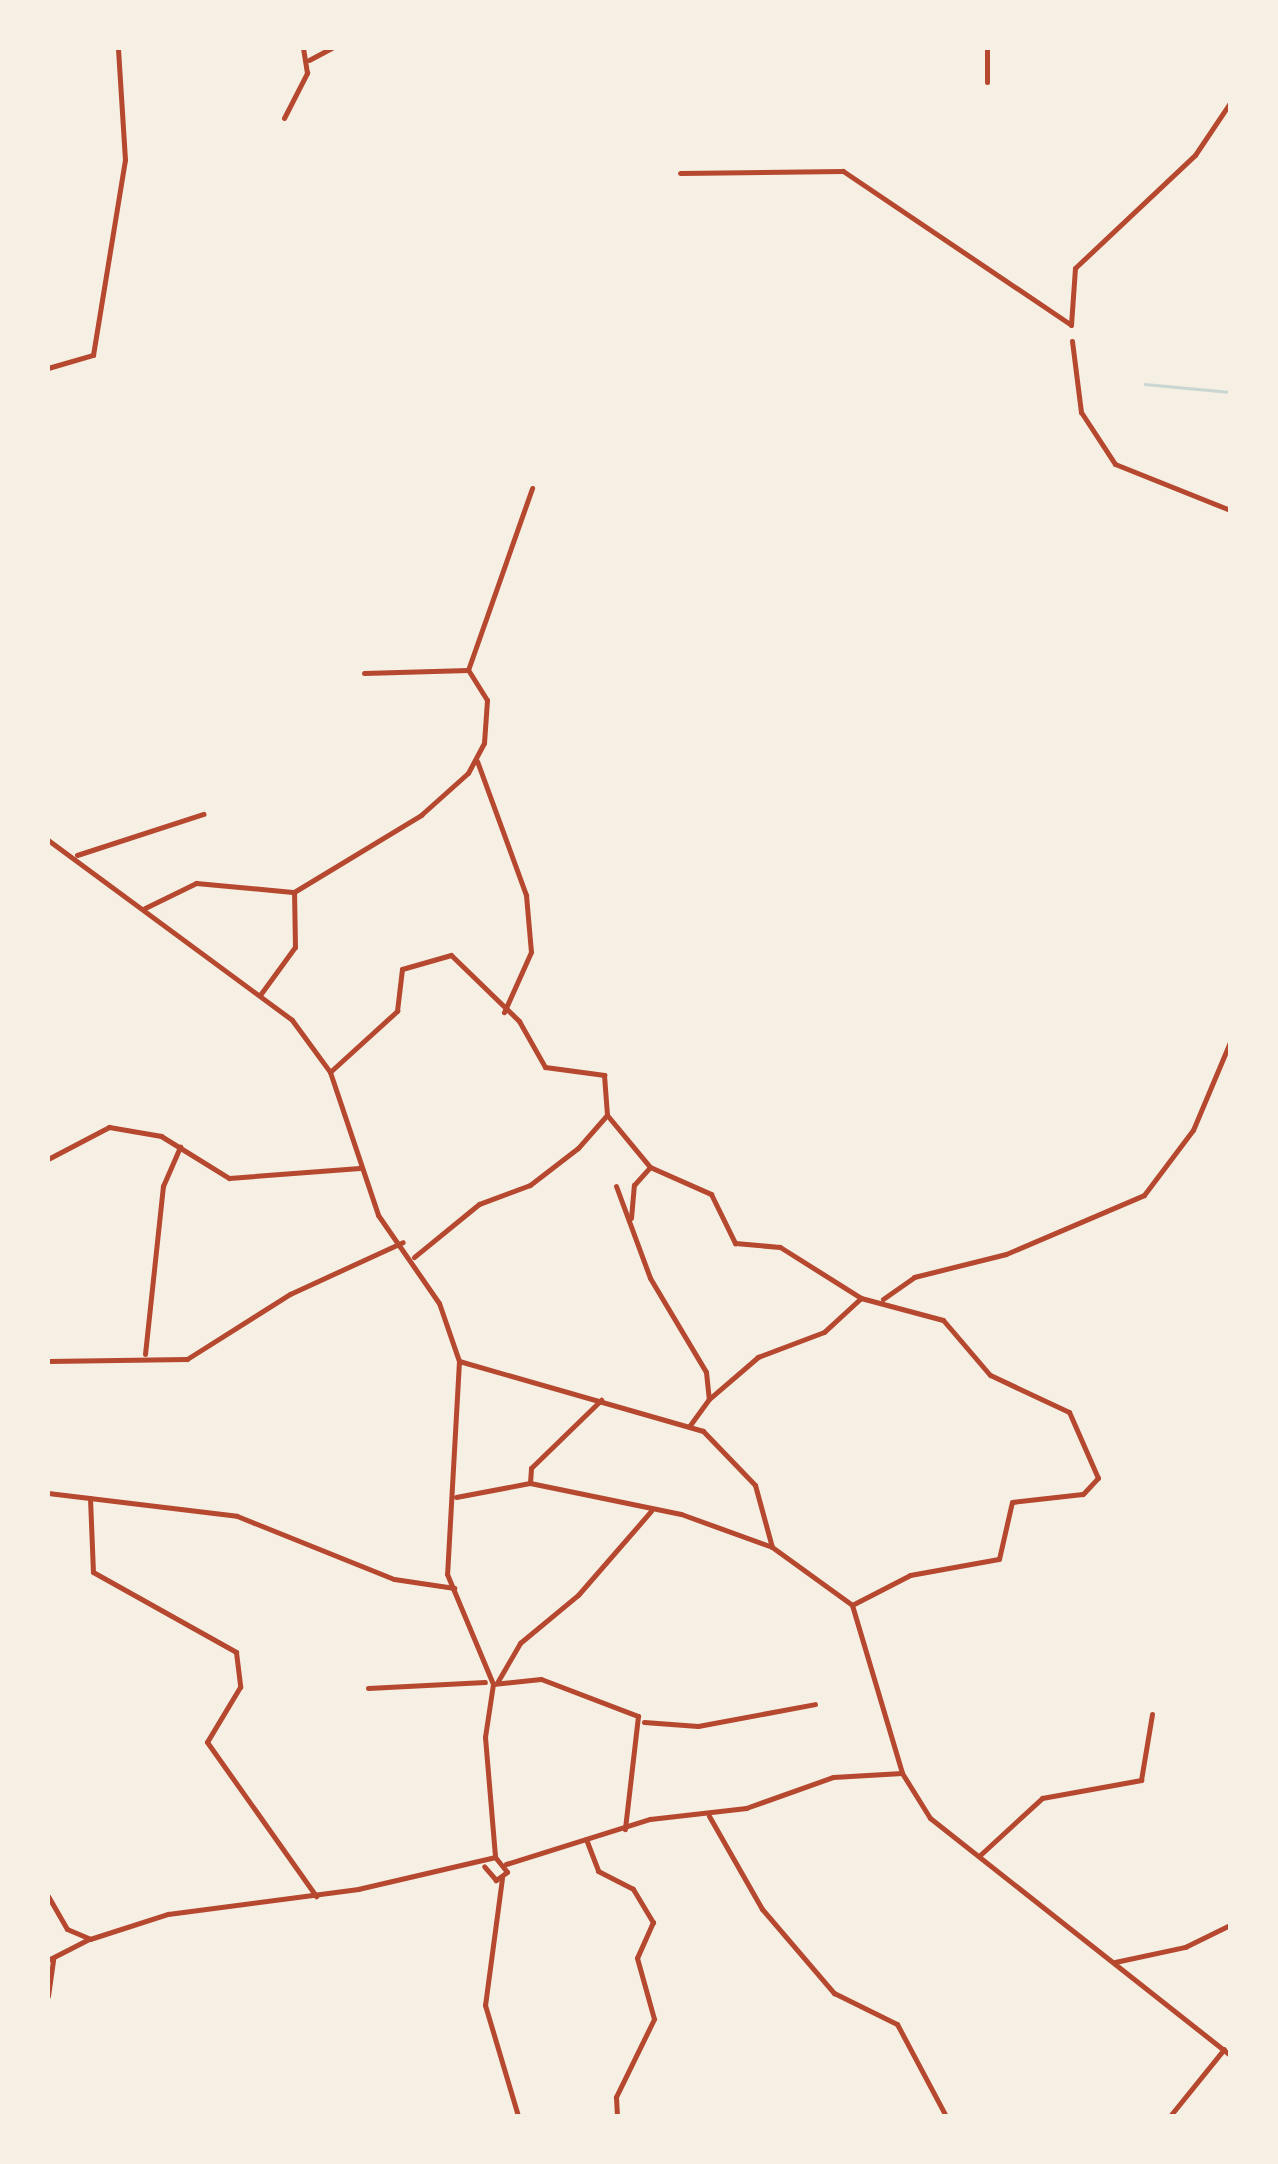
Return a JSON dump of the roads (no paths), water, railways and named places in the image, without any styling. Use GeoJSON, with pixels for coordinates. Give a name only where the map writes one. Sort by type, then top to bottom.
{"type":"FeatureCollection","features":[{"type":"Feature","properties":{"kind":"street"},"geometry":{"type":"LineString","coordinates":[[48,368],[93,355],[124,160],[118,48]]}},
{"type":"Feature","properties":{"kind":"street"},"geometry":{"type":"LineString","coordinates":[[303,48],[309,60]]}},
{"type":"Feature","properties":{"kind":"street"},"geometry":{"type":"LineString","coordinates":[[284,118],[309,60],[332,48]]}},
{"type":"Feature","properties":{"kind":"street"},"geometry":{"type":"LineString","coordinates":[[987,48],[987,82]]}},
{"type":"Feature","properties":{"kind":"street"},"geometry":{"type":"LineString","coordinates":[[680,173],[843,171],[1070,325],[1075,268],[1195,155],[1230,103]]}},
{"type":"Feature","properties":{"kind":"street"},"geometry":{"type":"LineString","coordinates":[[1072,340],[1081,412],[1115,464],[1230,510]]}},
{"type":"Feature","properties":{"kind":"street"},"geometry":{"type":"LineString","coordinates":[[468,670],[532,488]]}},
{"type":"Feature","properties":{"kind":"street"},"geometry":{"type":"LineString","coordinates":[[364,674],[468,670]]}},
{"type":"Feature","properties":{"kind":"street"},"geometry":{"type":"LineString","coordinates":[[468,670],[487,700],[476,759],[526,894],[531,952],[504,1012]]}},
{"type":"Feature","properties":{"kind":"street"},"geometry":{"type":"LineString","coordinates":[[145,908],[196,883],[294,892],[336,875],[421,814],[476,759]]}},
{"type":"Feature","properties":{"kind":"street"},"geometry":{"type":"LineString","coordinates":[[83,861],[80,849],[203,814]]}},
{"type":"Feature","properties":{"kind":"street"},"geometry":{"type":"LineString","coordinates":[[48,840],[83,861],[260,995],[330,1072],[378,1215],[414,1257],[459,1361],[456,1497],[444,1551],[454,1588],[493,1682]]}},
{"type":"Feature","properties":{"kind":"street"},"geometry":{"type":"LineString","coordinates":[[260,995],[295,947],[294,892]]}},
{"type":"Feature","properties":{"kind":"street"},"geometry":{"type":"LineString","coordinates":[[330,1072],[397,1011],[402,969],[414,962],[460,958],[545,1067],[604,1075],[607,1115],[650,1167],[711,1194],[736,1244],[780,1247],[860,1298],[942,1320],[990,1375],[1069,1412],[1098,1478],[1083,1494],[1012,1502],[999,1559],[910,1575],[852,1605]]}},
{"type":"Feature","properties":{"kind":"street"},"geometry":{"type":"LineString","coordinates":[[880,1301],[914,1276],[1006,1254],[1144,1195],[1192,1130],[1230,1042]]}},
{"type":"Feature","properties":{"kind":"street"},"geometry":{"type":"LineString","coordinates":[[414,1257],[478,1204],[550,1174],[607,1115]]}},
{"type":"Feature","properties":{"kind":"street"},"geometry":{"type":"LineString","coordinates":[[48,1160],[109,1128],[180,1147],[229,1178],[360,1168]]}},
{"type":"Feature","properties":{"kind":"street"},"geometry":{"type":"LineString","coordinates":[[145,1356],[163,1186],[180,1147]]}},
{"type":"Feature","properties":{"kind":"street"},"geometry":{"type":"LineString","coordinates":[[631,1220],[634,1186],[650,1167]]}},
{"type":"Feature","properties":{"kind":"street"},"geometry":{"type":"LineString","coordinates":[[616,1186],[650,1278],[706,1372],[710,1400]]}},
{"type":"Feature","properties":{"kind":"street"},"geometry":{"type":"LineString","coordinates":[[48,1360],[200,1354],[290,1294],[404,1242]]}},
{"type":"Feature","properties":{"kind":"street"},"geometry":{"type":"LineString","coordinates":[[689,1427],[710,1400],[758,1357],[824,1332],[860,1298]]}},
{"type":"Feature","properties":{"kind":"street"},"geometry":{"type":"LineString","coordinates":[[459,1361],[689,1427],[719,1443],[755,1485],[772,1547]]}},
{"type":"Feature","properties":{"kind":"street"},"geometry":{"type":"LineString","coordinates":[[530,1482],[531,1468],[602,1400]]}},
{"type":"Feature","properties":{"kind":"street"},"geometry":{"type":"LineString","coordinates":[[456,1497],[530,1482],[652,1510],[772,1547],[852,1605],[902,1773],[930,1818],[1227,2052],[1170,2116]]}},
{"type":"Feature","properties":{"kind":"street"},"geometry":{"type":"LineString","coordinates":[[48,1493],[237,1516],[394,1579],[454,1588]]}},
{"type":"Feature","properties":{"kind":"street"},"geometry":{"type":"LineString","coordinates":[[90,1498],[93,1572],[236,1652],[240,1687],[207,1742],[316,1896]]}},
{"type":"Feature","properties":{"kind":"street"},"geometry":{"type":"LineString","coordinates":[[495,1857],[485,1737],[493,1682],[520,1643],[578,1595],[652,1510]]}},
{"type":"Feature","properties":{"kind":"street"},"geometry":{"type":"LineString","coordinates":[[368,1688],[554,1682],[638,1716],[647,1726],[698,1726],[815,1704]]}},
{"type":"Feature","properties":{"kind":"street"},"geometry":{"type":"LineString","coordinates":[[979,1856],[1042,1798],[1140,1780],[1152,1714]]}},
{"type":"Feature","properties":{"kind":"street"},"geometry":{"type":"LineString","coordinates":[[625,1828],[638,1716]]}},
{"type":"Feature","properties":{"kind":"street"},"geometry":{"type":"LineString","coordinates":[[495,1857],[506,1864],[625,1828],[709,1816],[832,1776],[902,1773]]}},
{"type":"Feature","properties":{"kind":"street"},"geometry":{"type":"LineString","coordinates":[[709,1816],[762,1909],[834,1993],[897,2024],[946,2116]]}},
{"type":"Feature","properties":{"kind":"street"},"geometry":{"type":"LineString","coordinates":[[586,1839],[598,1872],[633,1889],[654,1922],[636,1958],[654,2019],[616,2097],[617,2116]]}},
{"type":"Feature","properties":{"kind":"street"},"geometry":{"type":"LineString","coordinates":[[48,1996],[50,1959],[90,1938],[168,1914],[316,1896],[484,1866],[495,1857]]}},
{"type":"Feature","properties":{"kind":"street"},"geometry":{"type":"LineString","coordinates":[[506,1864],[486,2005],[518,2116]]}},
{"type":"Feature","properties":{"kind":"street"},"geometry":{"type":"LineString","coordinates":[[484,1866],[489,1878],[502,1878]]}},
{"type":"Feature","properties":{"kind":"street"},"geometry":{"type":"LineString","coordinates":[[48,1896],[68,1929],[90,1938]]}},
{"type":"Feature","properties":{"kind":"street"},"geometry":{"type":"LineString","coordinates":[[1112,1962],[1169,1952],[1230,1926]]}},
{"type":"Feature","properties":{"kind":"waterway"},"geometry":{"type":"LineString","coordinates":[[1145,384],[1230,392]]}}]}
